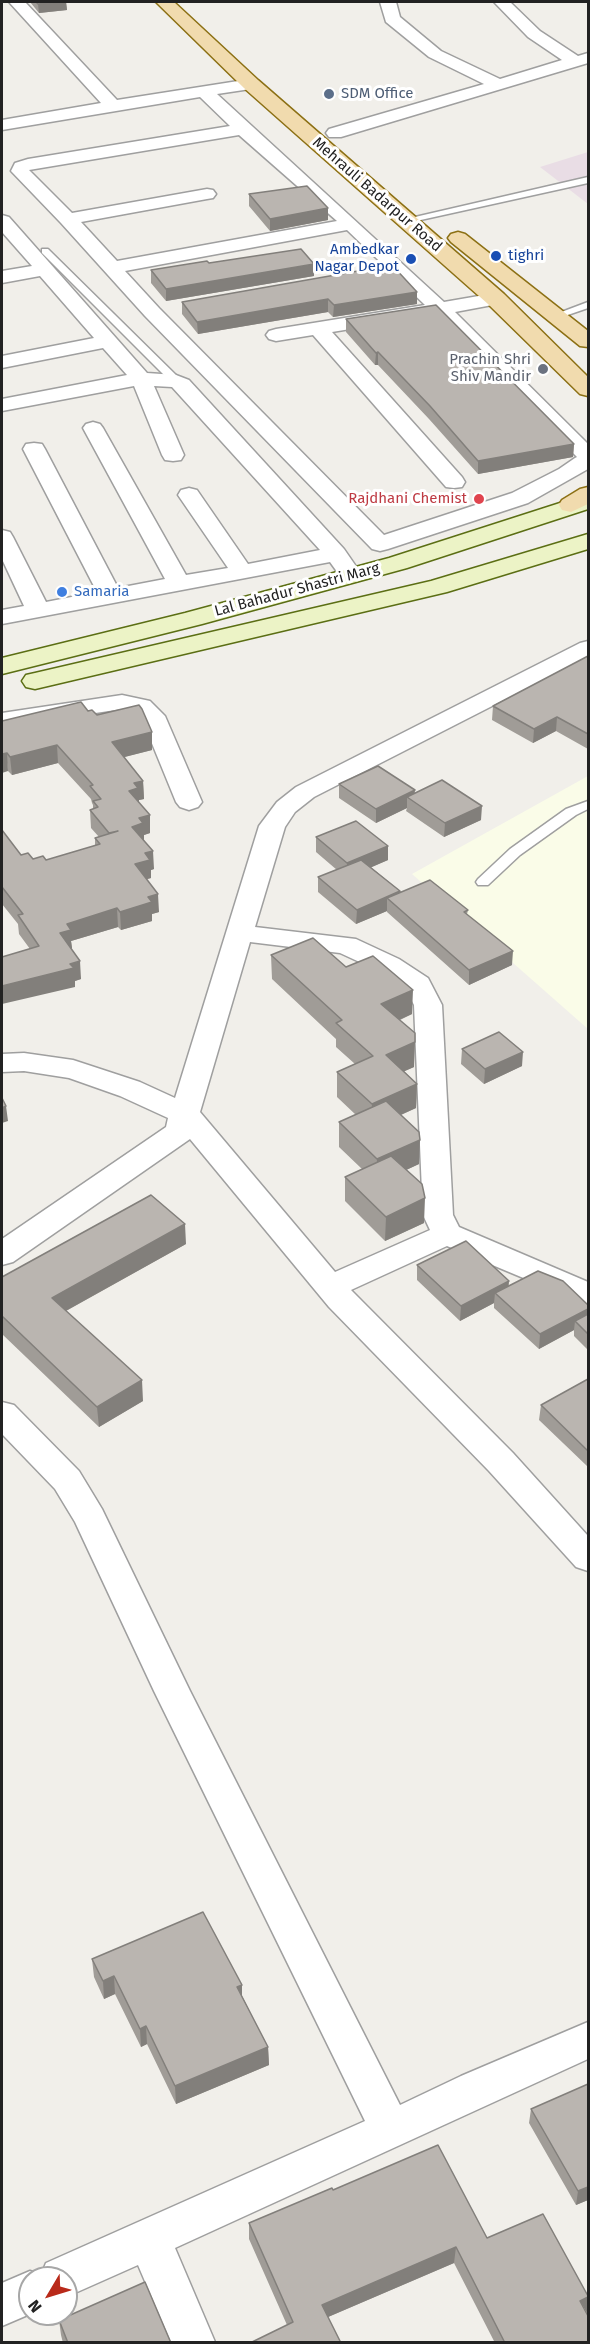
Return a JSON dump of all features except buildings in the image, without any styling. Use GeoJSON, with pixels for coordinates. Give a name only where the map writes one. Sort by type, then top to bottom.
{"type":"FeatureCollection","features":[{"type":"Feature","properties":{"kind":"main road","name":"Mehrauli Badarpur Road"},"geometry":{"type":"LineString","coordinates":[[164,2],[251,84],[496,299],[588,389]]}},
{"type":"Feature","properties":{"kind":"main road"},"geometry":{"type":"LineString","coordinates":[[186,2],[247,55]]}},
{"type":"Feature","properties":{"kind":"main road"},"geometry":{"type":"LineString","coordinates":[[201,36],[221,33]]}},
{"type":"Feature","properties":{"kind":"main road","name":"Mehrauli Badarpur Road"},"geometry":{"type":"LineString","coordinates":[[318,118],[378,171]]}},
{"type":"Feature","properties":{"kind":"main road","name":"Mehrauli Badarpur Road"},"geometry":{"type":"LineString","coordinates":[[412,200],[556,316]]}},
{"type":"Feature","properties":{"kind":"main road"},"geometry":{"type":"LineString","coordinates":[[556,316],[588,341]]}},
{"type":"Feature","properties":{"kind":"main road","name":"Lal Bahadur Shastri Marg"},"geometry":{"type":"LineString","coordinates":[[2,666],[193,619],[398,563],[583,500]]}},
{"type":"Feature","properties":{"kind":"main road","name":"Lal Bahadur Shastri Marg"},"geometry":{"type":"LineString","coordinates":[[2,688],[438,587],[588,541]]}},
{"type":"Feature","properties":{"kind":"street"},"geometry":{"type":"LineString","coordinates":[[17,2],[112,105]]}},
{"type":"Feature","properties":{"kind":"street"},"geometry":{"type":"LineString","coordinates":[[388,2],[392,19],[435,54],[500,85]]}},
{"type":"Feature","properties":{"kind":"street"},"geometry":{"type":"LineString","coordinates":[[502,2],[534,34],[582,60]]}},
{"type":"Feature","properties":{"kind":"street"},"geometry":{"type":"LineString","coordinates":[[335,133],[582,60]]}},
{"type":"Feature","properties":{"kind":"street"},"geometry":{"type":"LineString","coordinates":[[2,125],[112,105],[251,84]]}},
{"type":"Feature","properties":{"kind":"street"},"geometry":{"type":"LineString","coordinates":[[204,92],[351,224],[440,308],[588,456],[577,468],[536,491],[380,544],[152,312],[68,219],[20,171],[21,167],[243,129]]}},
{"type":"Feature","properties":{"kind":"street"},"geometry":{"type":"LineString","coordinates":[[68,219],[207,194]]}},
{"type":"Feature","properties":{"kind":"street"},"geometry":{"type":"LineString","coordinates":[[2,221],[45,260],[107,341],[141,379],[173,455]]}},
{"type":"Feature","properties":{"kind":"street"},"geometry":{"type":"LineString","coordinates":[[111,268],[351,224]]}},
{"type":"Feature","properties":{"kind":"street"},"geometry":{"type":"LineString","coordinates":[[2,277],[45,260]]}},
{"type":"Feature","properties":{"kind":"street"},"geometry":{"type":"LineString","coordinates":[[375,273],[398,269]]}},
{"type":"Feature","properties":{"kind":"street"},"geometry":{"type":"LineString","coordinates":[[276,335],[496,299]]}},
{"type":"Feature","properties":{"kind":"street"},"geometry":{"type":"LineString","coordinates":[[152,312],[175,308]]}},
{"type":"Feature","properties":{"kind":"street"},"geometry":{"type":"LineString","coordinates":[[318,328],[454,482]]}},
{"type":"Feature","properties":{"kind":"street"},"geometry":{"type":"LineString","coordinates":[[4,357],[107,341]]}},
{"type":"Feature","properties":{"kind":"street"},"geometry":{"type":"LineString","coordinates":[[2,405],[141,379],[176,381],[182,384],[336,554],[351,575]]}},
{"type":"Feature","properties":{"kind":"street"},"geometry":{"type":"LineString","coordinates":[[93,428],[179,584]]}},
{"type":"Feature","properties":{"kind":"street"},"geometry":{"type":"LineString","coordinates":[[34,449],[111,597]]}},
{"type":"Feature","properties":{"kind":"street"},"geometry":{"type":"LineString","coordinates":[[189,495],[243,573]]}},
{"type":"Feature","properties":{"kind":"street"},"geometry":{"type":"LineString","coordinates":[[2,537],[38,610]]}},
{"type":"Feature","properties":{"kind":"street"},"geometry":{"type":"LineString","coordinates":[[2,617],[336,554]]}},
{"type":"Feature","properties":{"kind":"street"},"geometry":{"type":"LineString","coordinates":[[2,1254],[179,1132],[272,826],[286,807],[305,792],[588,648]]}},
{"type":"Feature","properties":{"kind":"street"},"geometry":{"type":"LineString","coordinates":[[2,720],[122,702],[141,706],[153,716],[189,802]]}},
{"type":"Feature","properties":{"kind":"street"},"geometry":{"type":"LineString","coordinates":[[239,933],[346,945],[388,965],[418,984],[428,1005],[438,1215],[447,1234],[588,1294]]}},
{"type":"Feature","properties":{"kind":"street"},"geometry":{"type":"LineString","coordinates":[[2,1063],[24,1062],[73,1069],[130,1089],[186,1115],[330,1287],[501,1462],[588,1558]]}},
{"type":"Feature","properties":{"kind":"street"},"geometry":{"type":"LineString","coordinates":[[330,1287],[447,1234]]}},
{"type":"Feature","properties":{"kind":"street"},"geometry":{"type":"LineString","coordinates":[[2,1414],[67,1480],[90,1518],[391,2130]]}},
{"type":"Feature","properties":{"kind":"street"},"geometry":{"type":"LineString","coordinates":[[78,2270],[588,2040]]}},
{"type":"Feature","properties":{"kind":"street"},"geometry":{"type":"LineString","coordinates":[[149,2239],[193,2343]]}},
{"type":"Feature","properties":{"kind":"street"},"geometry":{"type":"LineString","coordinates":[[2,2305],[18,2298]]}},
{"type":"Feature","properties":{"kind":"lane"},"geometry":{"type":"LineString","coordinates":[[407,220],[588,180]]}},
{"type":"Feature","properties":{"kind":"lane"},"geometry":{"type":"LineString","coordinates":[[45,260],[176,381]]}},
{"type":"Feature","properties":{"kind":"lane"},"geometry":{"type":"LineString","coordinates":[[556,316],[588,305]]}},
{"type":"Feature","properties":{"kind":"lane"},"geometry":{"type":"LineString","coordinates":[[483,882],[515,852],[571,812],[588,805]]}},
{"type":"Feature","properties":{"kind":"shaded area"},"geometry":{"type":"Polygon","coordinates":[[[588,152],[588,204],[540,167],[588,152]]]}},
{"type":"Feature","properties":{"kind":"shaded area"},"geometry":{"type":"Polygon","coordinates":[[[588,776],[588,1029],[412,874],[588,776]]]}},
{"type":"Feature","properties":{"kind":"place","name":"SDM Office"},"geometry":{"type":"Point","coordinates":[329,94]}},
{"type":"Feature","properties":{"kind":"place","name":"tighri"},"geometry":{"type":"Point","coordinates":[496,256]}},
{"type":"Feature","properties":{"kind":"place","name":"Ambedkar Nagar Depot"},"geometry":{"type":"Point","coordinates":[411,259]}},
{"type":"Feature","properties":{"kind":"place","name":"Prachin Shri Shiv Mandir"},"geometry":{"type":"Point","coordinates":[543,369]}},
{"type":"Feature","properties":{"kind":"place","name":"Rajdhani Chemist"},"geometry":{"type":"Point","coordinates":[479,499]}},
{"type":"Feature","properties":{"kind":"place","name":"Samaria"},"geometry":{"type":"Point","coordinates":[62,592]}}]}
